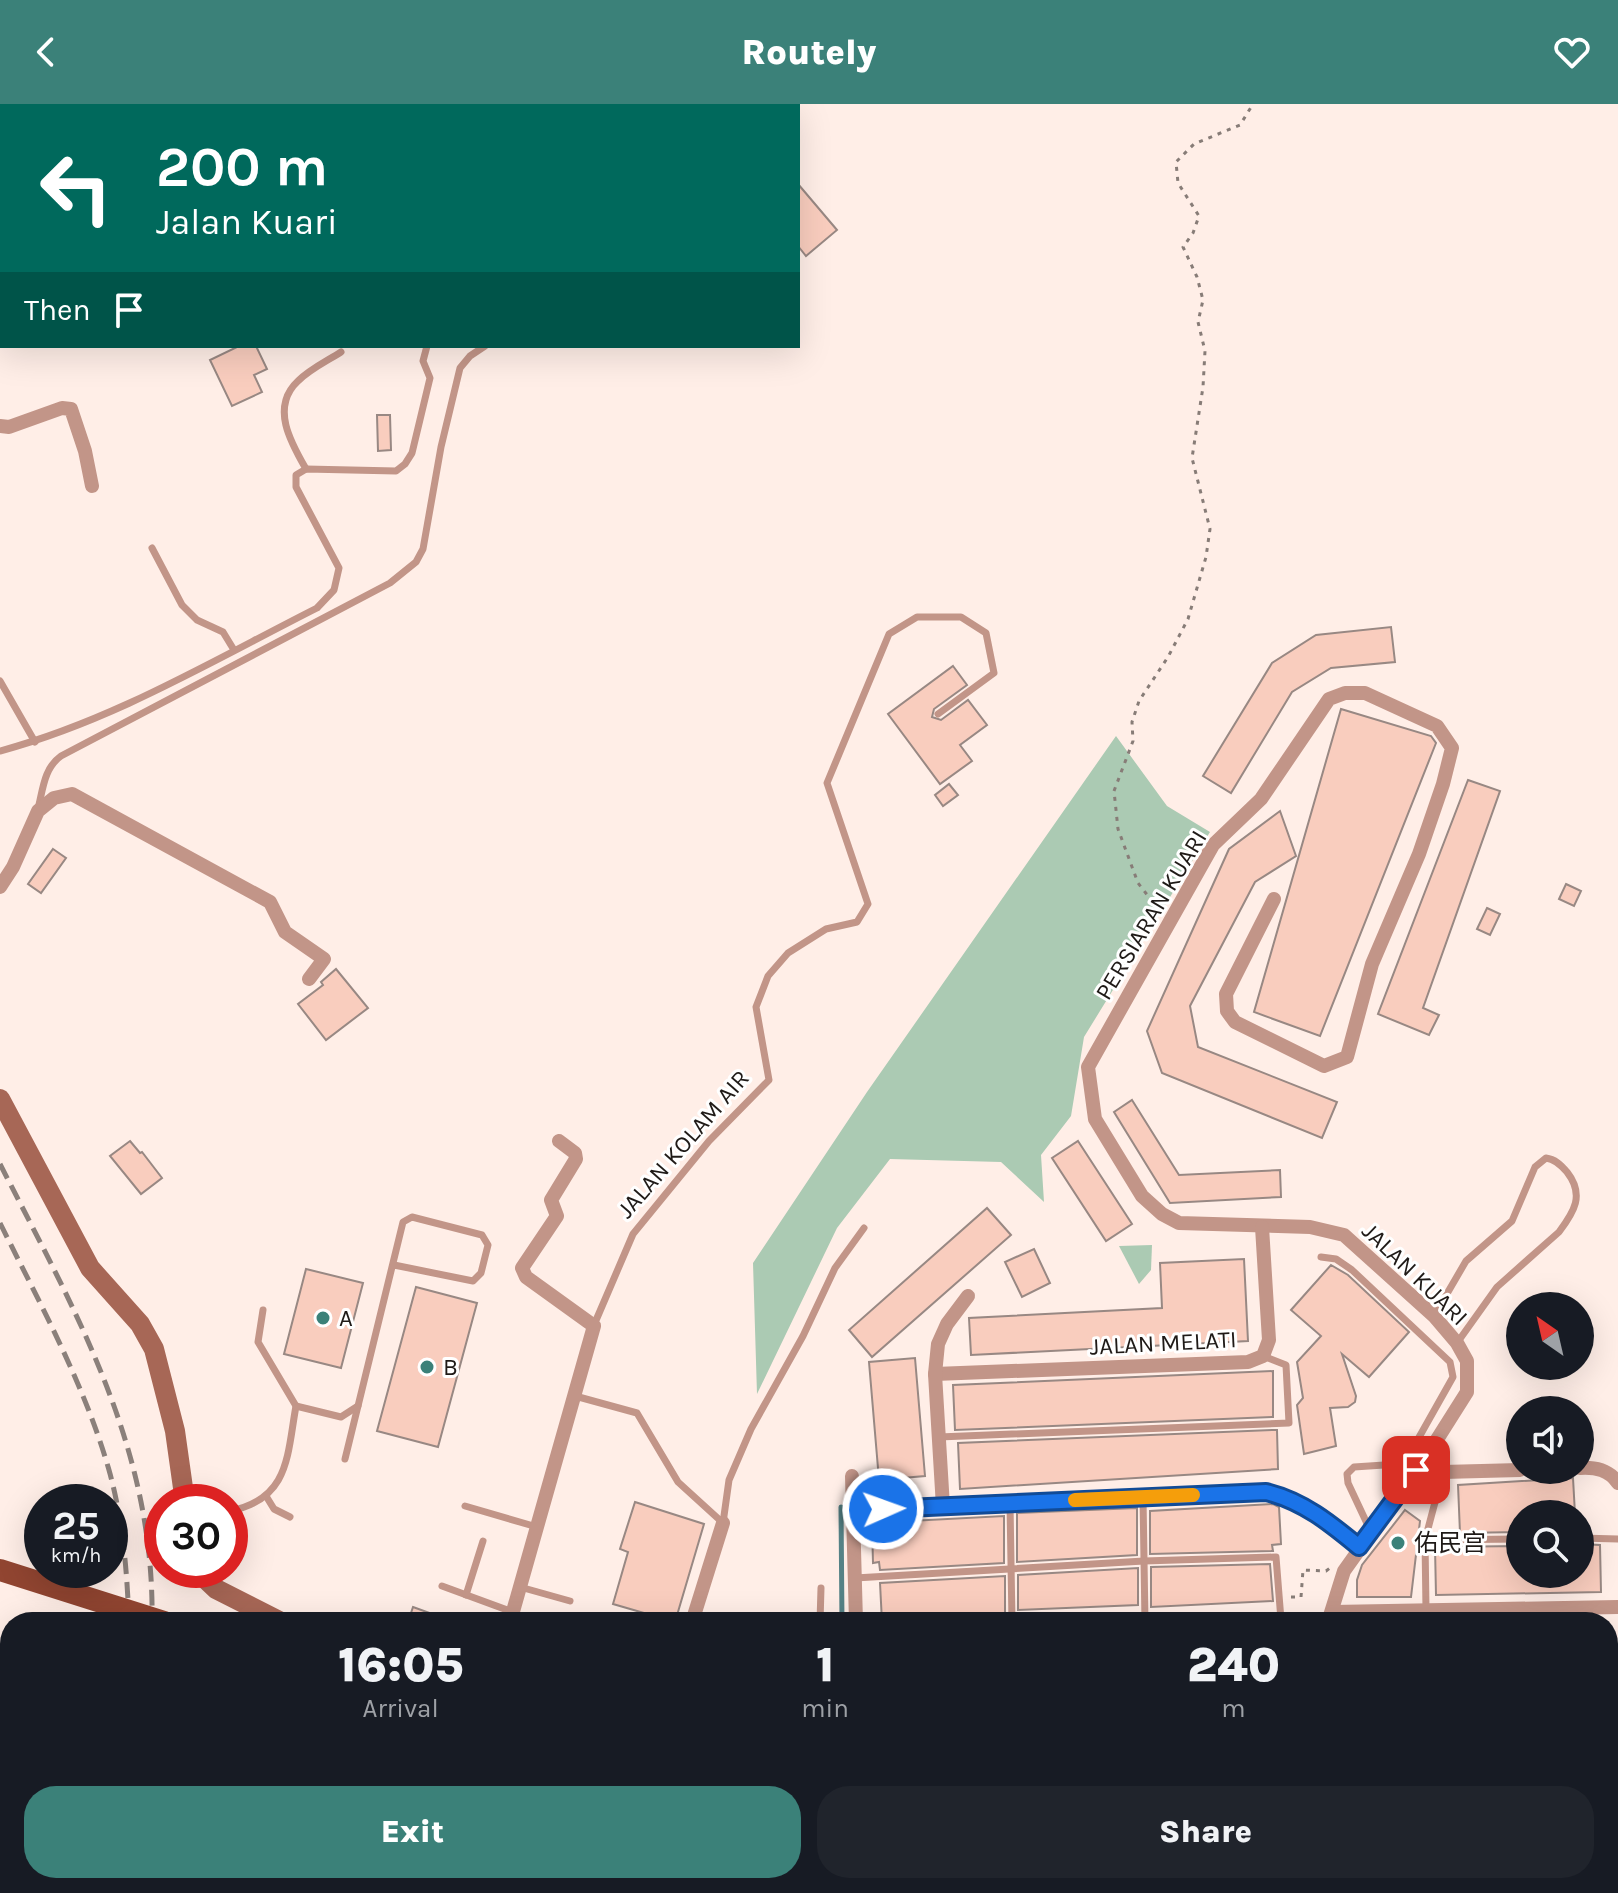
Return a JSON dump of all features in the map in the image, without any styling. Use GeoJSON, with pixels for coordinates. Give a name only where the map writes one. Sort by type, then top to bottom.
{"type":"FeatureCollection","features":[{"type":"Feature","properties":{"kind":"main road"},"geometry":{"type":"LineString","coordinates":[[0,1570],[132,1612]]}},
{"type":"Feature","properties":{"kind":"street"},"geometry":{"type":"LineString","coordinates":[[0,426],[9,427],[62,408],[71,409],[85,451],[92,486]]}},
{"type":"Feature","properties":{"kind":"street","name":"PERSIARAN KUARI"},"geometry":{"type":"LineString","coordinates":[[1274,899],[1226,994],[1227,1011],[1235,1022],[1324,1066],[1347,1057],[1372,964],[1419,854],[1443,784],[1452,748],[1437,726],[1365,693],[1345,693],[1329,699],[1261,799],[1213,845],[1088,1067],[1095,1119],[1142,1196],[1162,1214],[1179,1223],[1310,1227]]}},
{"type":"Feature","properties":{"kind":"street"},"geometry":{"type":"LineString","coordinates":[[0,887],[13,867],[38,811],[54,798],[72,794],[270,902],[285,932],[324,959],[309,979]]}},
{"type":"Feature","properties":{"kind":"street"},"geometry":{"type":"LineString","coordinates":[[0,1099],[90,1268],[140,1324],[154,1349],[175,1431],[182,1484]]}},
{"type":"Feature","properties":{"kind":"street"},"geometry":{"type":"LineString","coordinates":[[559,1141],[575,1153],[576,1159],[551,1200],[557,1216],[522,1268],[526,1277],[594,1326]]}},
{"type":"Feature","properties":{"kind":"street","name":"JALAN MELATI"},"geometry":{"type":"LineString","coordinates":[[935,1374],[1248,1362],[1263,1356],[1269,1340],[1262,1227]]}},
{"type":"Feature","properties":{"kind":"street","name":"JALAN KUARI"},"geometry":{"type":"LineString","coordinates":[[1310,1227],[1344,1235],[1406,1305],[1434,1316],[1457,1343],[1467,1361],[1467,1392],[1431,1449],[1344,1571],[1332,1612]]}},
{"type":"Feature","properties":{"kind":"street"},"geometry":{"type":"LineString","coordinates":[[943,1507],[935,1374],[938,1344],[947,1324],[968,1296]]}},
{"type":"Feature","properties":{"kind":"street","name":"JALAN KOLAM AIR"},"geometry":{"type":"LineString","coordinates":[[512,1612],[594,1326]]}},
{"type":"Feature","properties":{"kind":"street"},"geometry":{"type":"LineString","coordinates":[[1594,1467],[1612,1475],[1618,1483]]}},
{"type":"Feature","properties":{"kind":"street"},"geometry":{"type":"LineString","coordinates":[[1443,1472],[1506,1470]]}},
{"type":"Feature","properties":{"kind":"street"},"geometry":{"type":"LineString","coordinates":[[852,1476],[856,1612]]}},
{"type":"Feature","properties":{"kind":"street"},"geometry":{"type":"LineString","coordinates":[[853,1510],[1266,1492],[1287,1497],[1324,1517],[1359,1547]]}},
{"type":"Feature","properties":{"kind":"street"},"geometry":{"type":"LineString","coordinates":[[695,1612],[723,1523]]}},
{"type":"Feature","properties":{"kind":"street"},"geometry":{"type":"LineString","coordinates":[[215,1588],[261,1612]]}},
{"type":"Feature","properties":{"kind":"street"},"geometry":{"type":"LineString","coordinates":[[1399,1612],[1437,1612]]}},
{"type":"Feature","properties":{"kind":"lane"},"geometry":{"type":"LineString","coordinates":[[0,751],[35,742],[107,714],[317,608],[334,590],[339,568],[296,487],[296,475],[306,469],[396,471],[405,464],[412,453],[430,378],[423,361],[426,348]]}},
{"type":"Feature","properties":{"kind":"lane"},"geometry":{"type":"LineString","coordinates":[[38,811],[46,774],[52,762],[61,756],[390,583],[416,562],[423,549],[441,447],[460,368],[482,348]]}},
{"type":"Feature","properties":{"kind":"lane"},"geometry":{"type":"LineString","coordinates":[[306,469],[290,441],[284,421],[286,400],[296,382],[341,352]]}},
{"type":"Feature","properties":{"kind":"lane"},"geometry":{"type":"LineString","coordinates":[[152,548],[182,605],[197,620],[223,632],[234,650]]}},
{"type":"Feature","properties":{"kind":"lane","name":"JALAN KOLAM AIR"},"geometry":{"type":"LineString","coordinates":[[594,1326],[633,1234],[709,1141],[769,1080],[756,1007],[768,976],[788,953],[826,929],[857,922],[868,904],[827,783],[889,634],[917,617],[961,617],[986,633],[994,673],[938,714]]}},
{"type":"Feature","properties":{"kind":"lane"},"geometry":{"type":"LineString","coordinates":[[0,681],[35,742]]}},
{"type":"Feature","properties":{"kind":"lane"},"geometry":{"type":"LineString","coordinates":[[1434,1316],[1466,1261],[1512,1221],[1535,1167],[1546,1158],[1562,1166],[1576,1183],[1577,1196],[1566,1222],[1559,1232],[1497,1287],[1457,1343]]}},
{"type":"Feature","properties":{"kind":"lane"},"geometry":{"type":"LineString","coordinates":[[345,1459],[403,1222],[412,1217],[482,1235],[488,1245],[481,1273],[473,1281],[394,1265]]}},
{"type":"Feature","properties":{"kind":"lane"},"geometry":{"type":"LineString","coordinates":[[723,1523],[729,1480],[751,1429],[803,1336],[835,1268],[864,1228]]}},
{"type":"Feature","properties":{"kind":"lane"},"geometry":{"type":"LineString","coordinates":[[1321,1257],[1336,1259],[1406,1305],[1450,1362],[1453,1377],[1420,1438],[1399,1464],[1349,1469],[1348,1483],[1371,1532]]}},
{"type":"Feature","properties":{"kind":"lane"},"geometry":{"type":"LineString","coordinates":[[248,1504],[266,1496],[283,1475],[296,1406],[258,1342],[263,1310]]}},
{"type":"Feature","properties":{"kind":"lane"},"geometry":{"type":"LineString","coordinates":[[939,1437],[1289,1423],[1286,1365],[1263,1356]]}},
{"type":"Feature","properties":{"kind":"lane"},"geometry":{"type":"LineString","coordinates":[[574,1395],[637,1413],[678,1482],[723,1523]]}},
{"type":"Feature","properties":{"kind":"lane"},"geometry":{"type":"LineString","coordinates":[[296,1406],[341,1417],[358,1406]]}},
{"type":"Feature","properties":{"kind":"lane"},"geometry":{"type":"LineString","coordinates":[[1426,1610],[1425,1540],[1443,1472]]}},
{"type":"Feature","properties":{"kind":"lane"},"geometry":{"type":"LineString","coordinates":[[266,1496],[274,1509],[290,1517]]}},
{"type":"Feature","properties":{"kind":"lane"},"geometry":{"type":"LineString","coordinates":[[1143,1497],[1145,1612]]}},
{"type":"Feature","properties":{"kind":"lane"},"geometry":{"type":"LineString","coordinates":[[1010,1504],[1012,1612]]}},
{"type":"Feature","properties":{"kind":"lane"},"geometry":{"type":"LineString","coordinates":[[465,1506],[537,1527]]}},
{"type":"Feature","properties":{"kind":"lane"},"geometry":{"type":"LineString","coordinates":[[1594,1538],[1618,1539]]}},
{"type":"Feature","properties":{"kind":"lane"},"geometry":{"type":"LineString","coordinates":[[1425,1540],[1506,1539]]}},
{"type":"Feature","properties":{"kind":"lane"},"geometry":{"type":"LineString","coordinates":[[466,1595],[483,1541]]}},
{"type":"Feature","properties":{"kind":"lane"},"geometry":{"type":"LineString","coordinates":[[855,1578],[1144,1561],[1276,1557],[1280,1612]]}},
{"type":"Feature","properties":{"kind":"lane"},"geometry":{"type":"LineString","coordinates":[[442,1586],[501,1612]]}},
{"type":"Feature","properties":{"kind":"lane"},"geometry":{"type":"LineString","coordinates":[[520,1587],[570,1601]]}},
{"type":"Feature","properties":{"kind":"lane"},"geometry":{"type":"LineString","coordinates":[[820,1612],[821,1588]]}},
{"type":"Feature","properties":{"kind":"path"},"geometry":{"type":"LineString","coordinates":[[1169,923],[1138,883],[1118,829],[1114,791],[1133,741],[1132,722],[1139,701],[1188,619],[1206,557],[1210,529],[1192,458],[1203,387],[1205,351],[1198,322],[1203,300],[1197,277],[1183,247],[1193,233],[1199,216],[1178,183],[1176,162],[1194,144],[1240,125],[1253,104]]}},
{"type":"Feature","properties":{"kind":"path"},"geometry":{"type":"LineString","coordinates":[[1279,1597],[1301,1597],[1303,1570],[1326,1571],[1339,1564],[1344,1571]]}},
{"type":"Feature","properties":{"kind":"green space"},"geometry":{"type":"Polygon","coordinates":[[[1116,736],[1167,806],[1210,832],[1084,1037],[1071,1116],[1041,1155],[1044,1202],[1001,1162],[890,1159],[837,1228],[757,1394],[753,1263],[867,1092],[1116,736]]]}},
{"type":"Feature","properties":{"kind":"green space"},"geometry":{"type":"Polygon","coordinates":[[[1152,1245],[1151,1270],[1139,1284],[1119,1246],[1152,1245]]]}},
{"type":"Feature","properties":{"kind":"building"},"geometry":{"type":"Polygon","coordinates":[[[800,186],[837,230],[806,256],[800,248],[800,186]]]}},
{"type":"Feature","properties":{"kind":"building"},"geometry":{"type":"Polygon","coordinates":[[[235,348],[257,348],[267,369],[254,375],[262,392],[232,406],[210,360],[235,348]]]}},
{"type":"Feature","properties":{"kind":"building"},"geometry":{"type":"Polygon","coordinates":[[[377,415],[390,415],[391,450],[378,451],[377,415]]]}},
{"type":"Feature","properties":{"kind":"building"},"geometry":{"type":"Polygon","coordinates":[[[1391,627],[1395,662],[1331,668],[1292,692],[1231,793],[1203,776],[1272,663],[1316,635],[1391,627]]]}},
{"type":"Feature","properties":{"kind":"building"},"geometry":{"type":"Polygon","coordinates":[[[953,666],[967,685],[934,709],[932,717],[941,720],[968,700],[987,725],[960,745],[972,761],[940,784],[888,714],[953,666]]]}},
{"type":"Feature","properties":{"kind":"building"},"geometry":{"type":"Polygon","coordinates":[[[1341,709],[1431,736],[1436,743],[1320,1036],[1254,1012],[1341,709]]]}},
{"type":"Feature","properties":{"kind":"building"},"geometry":{"type":"Polygon","coordinates":[[[1468,780],[1500,791],[1423,1008],[1439,1015],[1429,1035],[1378,1014],[1468,780]]]}},
{"type":"Feature","properties":{"kind":"building"},"geometry":{"type":"Polygon","coordinates":[[[949,784],[958,795],[943,806],[935,795],[949,784]]]}},
{"type":"Feature","properties":{"kind":"building"},"geometry":{"type":"Polygon","coordinates":[[[1280,811],[1296,856],[1255,882],[1190,1006],[1198,1047],[1337,1102],[1322,1138],[1162,1073],[1147,1031],[1229,849],[1280,811]]]}},
{"type":"Feature","properties":{"kind":"building"},"geometry":{"type":"Polygon","coordinates":[[[53,849],[66,858],[41,893],[28,884],[53,849]]]}},
{"type":"Feature","properties":{"kind":"building"},"geometry":{"type":"Polygon","coordinates":[[[1566,884],[1581,891],[1574,906],[1559,899],[1566,884]]]}},
{"type":"Feature","properties":{"kind":"building"},"geometry":{"type":"Polygon","coordinates":[[[1487,908],[1500,914],[1490,935],[1477,929],[1487,908]]]}},
{"type":"Feature","properties":{"kind":"building"},"geometry":{"type":"Polygon","coordinates":[[[336,969],[368,1008],[326,1040],[298,1004],[323,985],[321,982],[336,969]]]}},
{"type":"Feature","properties":{"kind":"building"},"geometry":{"type":"Polygon","coordinates":[[[1132,1100],[1179,1175],[1280,1170],[1281,1197],[1170,1203],[1114,1112],[1132,1100]]]}},
{"type":"Feature","properties":{"kind":"building"},"geometry":{"type":"Polygon","coordinates":[[[130,1141],[162,1178],[141,1194],[110,1156],[130,1141]]]}},
{"type":"Feature","properties":{"kind":"building"},"geometry":{"type":"Polygon","coordinates":[[[1078,1141],[1132,1224],[1106,1241],[1052,1158],[1078,1141]]]}},
{"type":"Feature","properties":{"kind":"building"},"geometry":{"type":"Polygon","coordinates":[[[987,1208],[1011,1235],[872,1357],[849,1330],[987,1208]]]}},
{"type":"Feature","properties":{"kind":"building"},"geometry":{"type":"Polygon","coordinates":[[[1034,1249],[1050,1283],[1022,1297],[1005,1262],[1034,1249]]]}},
{"type":"Feature","properties":{"kind":"building"},"geometry":{"type":"Polygon","coordinates":[[[1244,1259],[1248,1341],[971,1355],[969,1318],[1162,1308],[1160,1263],[1244,1259]]]}},
{"type":"Feature","properties":{"kind":"building"},"geometry":{"type":"Polygon","coordinates":[[[1331,1265],[1348,1275],[1409,1332],[1369,1377],[1342,1354],[1356,1396],[1355,1402],[1348,1407],[1330,1408],[1336,1446],[1304,1454],[1297,1405],[1303,1398],[1297,1362],[1321,1336],[1291,1310],[1331,1265]]]}},
{"type":"Feature","properties":{"kind":"building","name":"A"},"geometry":{"type":"Polygon","coordinates":[[[306,1269],[363,1283],[341,1368],[284,1354],[306,1269]]]}},
{"type":"Feature","properties":{"kind":"building","name":"B"},"geometry":{"type":"Polygon","coordinates":[[[416,1287],[477,1303],[438,1447],[377,1431],[416,1287]]]}},
{"type":"Feature","properties":{"kind":"building"},"geometry":{"type":"Polygon","coordinates":[[[915,1358],[925,1476],[879,1480],[869,1362],[915,1358]]]}},
{"type":"Feature","properties":{"kind":"building"},"geometry":{"type":"Polygon","coordinates":[[[1273,1371],[1273,1417],[955,1430],[953,1385],[1273,1371]]]}},
{"type":"Feature","properties":{"kind":"building"},"geometry":{"type":"Polygon","coordinates":[[[1277,1430],[1278,1469],[960,1489],[958,1443],[1277,1430]]]}},
{"type":"Feature","properties":{"kind":"building"},"geometry":{"type":"Polygon","coordinates":[[[1506,1482],[1573,1484],[1574,1500],[1506,1500],[1506,1532],[1460,1533],[1458,1485],[1506,1482]]]}},
{"type":"Feature","properties":{"kind":"building"},"geometry":{"type":"Polygon","coordinates":[[[635,1502],[704,1524],[678,1612],[641,1612],[613,1604],[628,1552],[620,1549],[635,1502]]]}},
{"type":"Feature","properties":{"kind":"building"},"geometry":{"type":"Polygon","coordinates":[[[1273,1504],[1279,1507],[1281,1544],[1272,1545],[1273,1551],[1150,1554],[1150,1511],[1273,1504]]]}},
{"type":"Feature","properties":{"kind":"building"},"geometry":{"type":"Polygon","coordinates":[[[1137,1508],[1137,1555],[1017,1562],[1017,1513],[1137,1508]]]}},
{"type":"Feature","properties":{"kind":"building","name":"佑民宫"},"geometry":{"type":"Polygon","coordinates":[[[1405,1510],[1420,1521],[1411,1597],[1357,1597],[1357,1580],[1362,1565],[1405,1510]]]}},
{"type":"Feature","properties":{"kind":"building"},"geometry":{"type":"Polygon","coordinates":[[[1004,1516],[1004,1563],[880,1570],[879,1562],[873,1563],[872,1523],[1004,1516]]]}},
{"type":"Feature","properties":{"kind":"building"},"geometry":{"type":"Polygon","coordinates":[[[1594,1545],[1600,1545],[1601,1592],[1436,1595],[1435,1547],[1506,1546],[1506,1588],[1594,1588],[1594,1545]]]}},
{"type":"Feature","properties":{"kind":"building"},"geometry":{"type":"Polygon","coordinates":[[[1270,1564],[1273,1601],[1151,1607],[1151,1567],[1270,1564]]]}},
{"type":"Feature","properties":{"kind":"building"},"geometry":{"type":"Polygon","coordinates":[[[1138,1568],[1138,1605],[1018,1610],[1018,1575],[1138,1568]]]}},
{"type":"Feature","properties":{"kind":"building"},"geometry":{"type":"Polygon","coordinates":[[[1005,1576],[1005,1612],[881,1612],[880,1583],[1005,1576]]]}},
{"type":"Feature","properties":{"kind":"waterway"},"geometry":{"type":"LineString","coordinates":[[841,1507],[842,1612]]}},
{"type":"Feature","properties":{"kind":"railway"},"geometry":{"type":"LineString","coordinates":[[0,1164],[82,1329],[106,1384],[125,1440],[140,1498],[149,1558],[152,1612]]}},
{"type":"Feature","properties":{"kind":"railway"},"geometry":{"type":"LineString","coordinates":[[0,1223],[60,1344],[99,1438],[121,1527],[128,1612]]}},
{"type":"Feature","properties":{"kind":"slow traffic"},"geometry":{"type":"LineString","coordinates":[[1075,1500],[1193,1495]]}},
{"type":"Feature","properties":{"kind":"place","name":"A"},"geometry":{"type":"Point","coordinates":[323,1318]}},
{"type":"Feature","properties":{"kind":"place","name":"B"},"geometry":{"type":"Point","coordinates":[427,1367]}},
{"type":"Feature","properties":{"kind":"place","name":"佑民宫"},"geometry":{"type":"Point","coordinates":[1398,1543]}},
{"type":"Feature","properties":{"kind":"route"},"geometry":{"type":"LineString","coordinates":[[883,1509],[1266,1492],[1287,1497],[1324,1517],[1359,1547],[1416,1470]]}}]}
